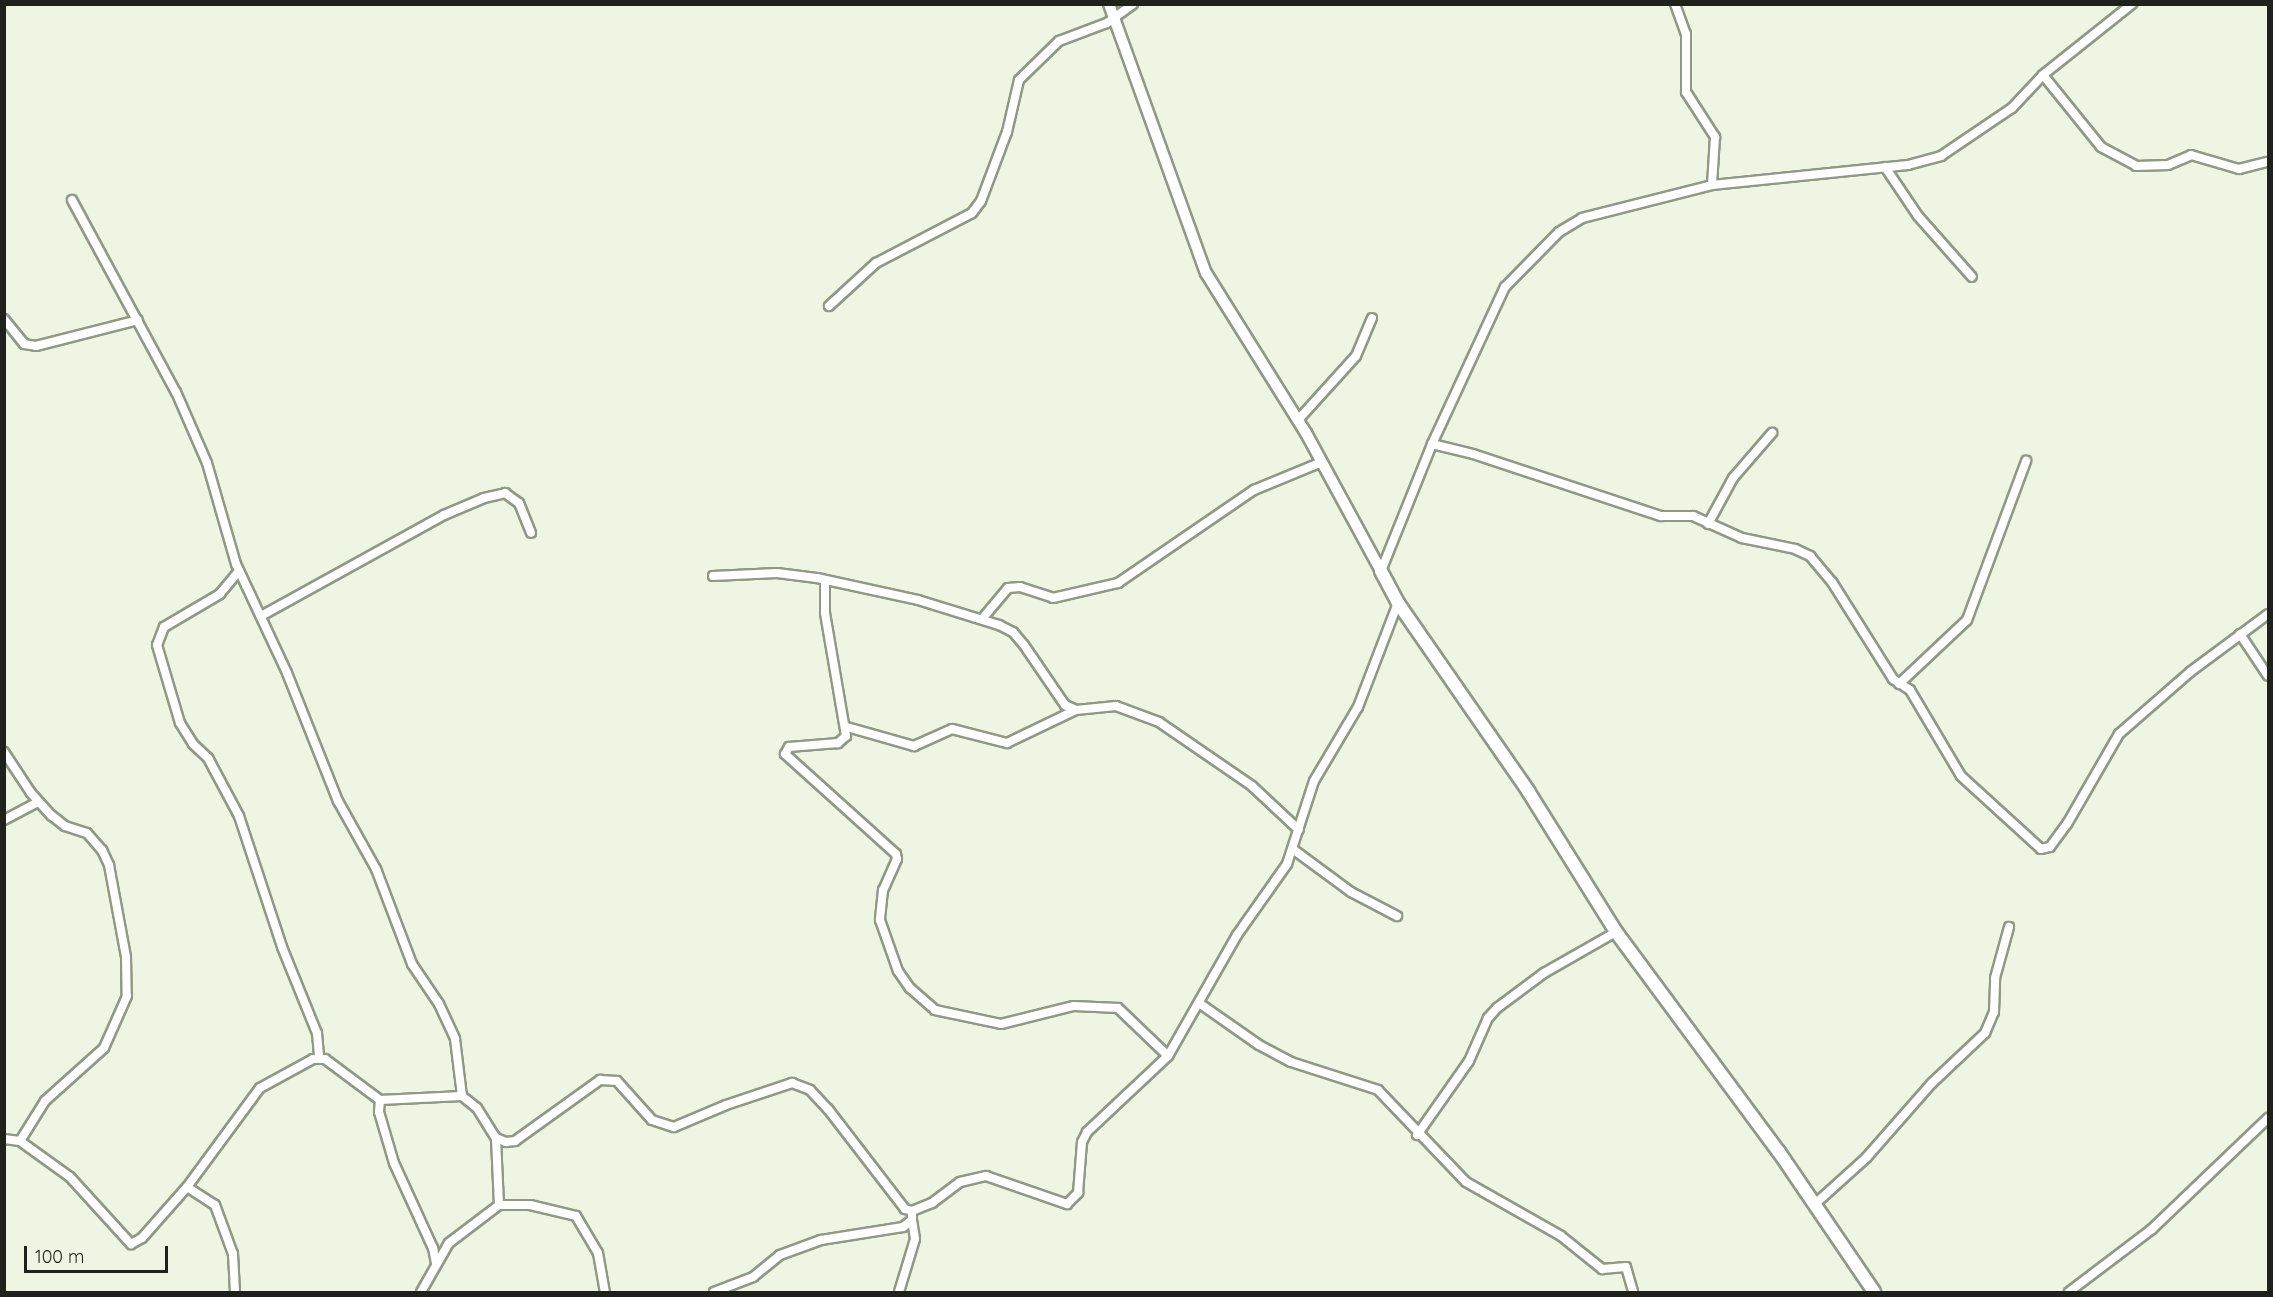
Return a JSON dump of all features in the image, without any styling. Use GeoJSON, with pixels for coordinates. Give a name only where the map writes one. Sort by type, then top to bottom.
{"type":"FeatureCollection","features":[{"type":"Feature","properties":{"kind":"main road"},"geometry":{"type":"LineString","coordinates":[[1381,571],[1398,603],[1528,791],[1616,932],[1815,1204],[1874,1293]]}},
{"type":"Feature","properties":{"kind":"street"},"geometry":{"type":"LineString","coordinates":[[1109,4],[1206,273],[1298,420],[1381,571]]}},
{"type":"Feature","properties":{"kind":"street"},"geometry":{"type":"LineString","coordinates":[[829,306],[876,263],[972,213],[981,201],[1007,132],[1019,81],[1059,41],[1113,19],[1133,4]]}},
{"type":"Feature","properties":{"kind":"street"},"geometry":{"type":"LineString","coordinates":[[1675,4],[1686,34],[1686,92],[1715,137],[1712,184]]}},
{"type":"Feature","properties":{"kind":"street"},"geometry":{"type":"LineString","coordinates":[[1381,571],[1432,444],[1505,287],[1559,232],[1582,218],[1712,184],[1928,161],[1952,150],[2012,108],[2043,75],[2133,4]]}},
{"type":"Feature","properties":{"kind":"street"},"geometry":{"type":"LineString","coordinates":[[2043,75],[2101,147],[2136,166],[2168,165],[2191,155],[2239,169],[2268,162]]}},
{"type":"Feature","properties":{"kind":"street"},"geometry":{"type":"LineString","coordinates":[[1885,167],[1918,216],[1972,278]]}},
{"type":"Feature","properties":{"kind":"street"},"geometry":{"type":"LineString","coordinates":[[72,200],[176,392],[207,464],[239,571],[261,616],[338,801],[376,869],[412,964],[439,1004],[455,1040],[462,1096]]}},
{"type":"Feature","properties":{"kind":"street"},"geometry":{"type":"LineString","coordinates":[[1298,420],[1356,356],[1372,318]]}},
{"type":"Feature","properties":{"kind":"street"},"geometry":{"type":"LineString","coordinates":[[4,319],[12,334],[24,344],[36,346],[138,320]]}},
{"type":"Feature","properties":{"kind":"street"},"geometry":{"type":"LineString","coordinates":[[1708,524],[1733,478],[1772,433]]}},
{"type":"Feature","properties":{"kind":"street"},"geometry":{"type":"LineString","coordinates":[[1432,444],[1473,454],[1661,516],[1694,516],[1742,538],[1795,549],[1810,556],[1832,582],[1899,684],[1910,690],[1970,786],[2041,849],[2050,847],[2056,839],[2119,734],[2166,691],[2268,614]]}},
{"type":"Feature","properties":{"kind":"street"},"geometry":{"type":"LineString","coordinates":[[1899,684],[1967,620],[2026,460]]}},
{"type":"Feature","properties":{"kind":"street"},"geometry":{"type":"LineString","coordinates":[[982,619],[1008,588],[1020,587],[1053,598],[1118,583],[1254,490],[1322,462]]}},
{"type":"Feature","properties":{"kind":"street"},"geometry":{"type":"LineString","coordinates":[[261,616],[444,514],[484,498],[505,494],[519,503],[531,533]]}},
{"type":"Feature","properties":{"kind":"street"},"geometry":{"type":"LineString","coordinates":[[239,571],[220,594],[164,627],[157,645],[180,723],[193,744],[208,758],[239,816],[282,947],[317,1033],[319,1058]]}},
{"type":"Feature","properties":{"kind":"street"},"geometry":{"type":"LineString","coordinates":[[713,576],[777,573],[825,580],[918,600],[982,619],[1013,632],[1065,705],[1076,710]]}},
{"type":"Feature","properties":{"kind":"street"},"geometry":{"type":"LineString","coordinates":[[825,580],[826,621],[847,727],[842,741],[797,745],[789,747],[785,754],[896,854],[897,859],[883,890],[880,920],[898,971],[921,1002],[935,1010],[1001,1024],[1074,1006],[1118,1008],[1168,1056]]}},
{"type":"Feature","properties":{"kind":"street"},"geometry":{"type":"LineString","coordinates":[[714,1293],[753,1278],[780,1255],[821,1240],[903,1227],[912,1215],[960,1182],[986,1176],[1060,1203],[1071,1202],[1078,1193],[1082,1142],[1087,1132],[1168,1056],[1237,935],[1294,849],[1314,781],[1358,707],[1398,603]]}},
{"type":"Feature","properties":{"kind":"street"},"geometry":{"type":"LineString","coordinates":[[2240,634],[2268,676]]}},
{"type":"Feature","properties":{"kind":"street"},"geometry":{"type":"LineString","coordinates":[[847,727],[914,746],[952,729],[1006,743],[1076,710],[1116,706],[1159,722],[1227,766],[1299,831]]}},
{"type":"Feature","properties":{"kind":"street"},"geometry":{"type":"LineString","coordinates":[[4,752],[39,802],[65,826],[87,832],[102,850],[109,865],[126,957],[127,996],[104,1048],[45,1101],[20,1141]]}},
{"type":"Feature","properties":{"kind":"street"},"geometry":{"type":"LineString","coordinates":[[4,820],[39,802]]}},
{"type":"Feature","properties":{"kind":"street"},"geometry":{"type":"LineString","coordinates":[[1294,849],[1351,892],[1397,916]]}},
{"type":"Feature","properties":{"kind":"street"},"geometry":{"type":"LineString","coordinates":[[1815,1204],[1866,1158],[1932,1083],[1985,1033],[1994,1012],[1995,978],[2009,927]]}},
{"type":"Feature","properties":{"kind":"street"},"geometry":{"type":"LineString","coordinates":[[1417,1135],[1463,1069],[1488,1018],[1497,1008],[1544,973],[1616,932]]}},
{"type":"Feature","properties":{"kind":"street"},"geometry":{"type":"LineString","coordinates":[[1199,1003],[1259,1045],[1292,1062],[1378,1090],[1417,1135],[1466,1182],[1561,1236],[1602,1269],[1626,1267],[1633,1293]]}},
{"type":"Feature","properties":{"kind":"street"},"geometry":{"type":"LineString","coordinates":[[4,1139],[20,1141],[70,1177],[131,1244],[142,1238],[187,1186],[260,1088],[303,1062],[319,1058],[380,1100],[462,1096],[477,1108],[496,1138],[499,1205]]}},
{"type":"Feature","properties":{"kind":"street"},"geometry":{"type":"LineString","coordinates":[[496,1138],[515,1141],[600,1080],[617,1081],[652,1120],[674,1127],[778,1086],[801,1084],[816,1096],[858,1145],[898,1204],[912,1215],[915,1239],[899,1293]]}},
{"type":"Feature","properties":{"kind":"street"},"geometry":{"type":"LineString","coordinates":[[380,1100],[380,1113],[394,1163],[433,1248],[436,1264]]}},
{"type":"Feature","properties":{"kind":"street"},"geometry":{"type":"LineString","coordinates":[[2069,1293],[2152,1228],[2268,1118]]}},
{"type":"Feature","properties":{"kind":"street"},"geometry":{"type":"LineString","coordinates":[[187,1186],[214,1205],[233,1254],[234,1293]]}},
{"type":"Feature","properties":{"kind":"street"},"geometry":{"type":"LineString","coordinates":[[421,1293],[449,1243],[499,1205],[530,1206],[576,1216],[598,1253],[605,1293]]}}]}
